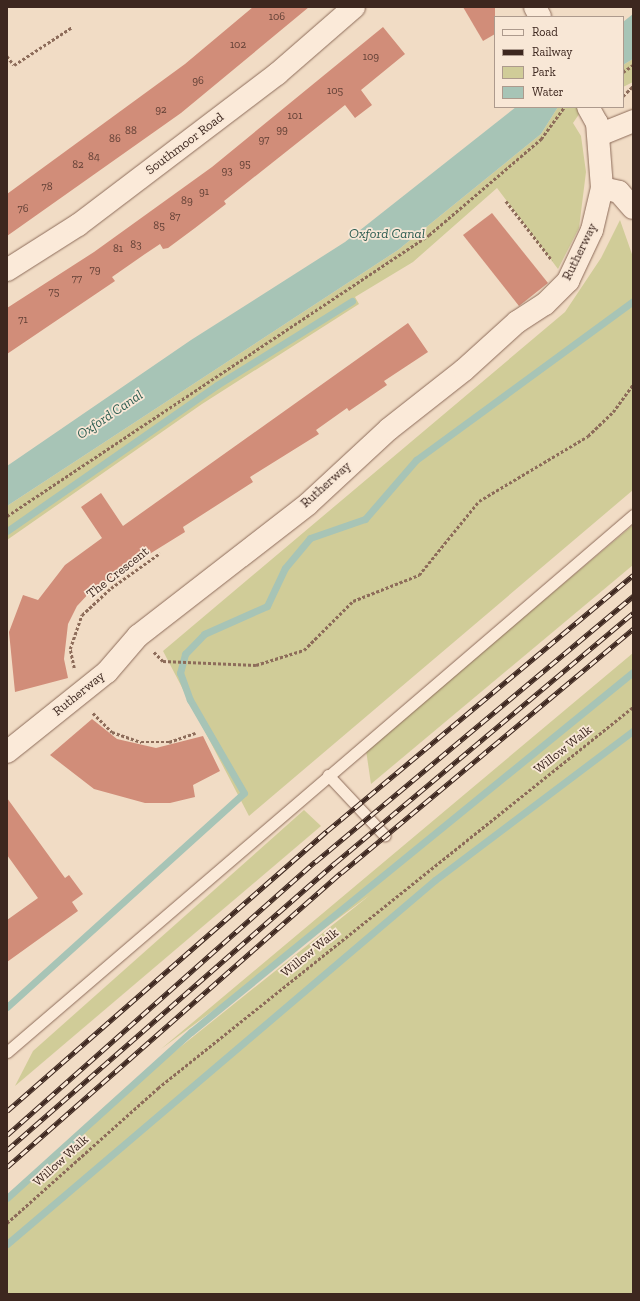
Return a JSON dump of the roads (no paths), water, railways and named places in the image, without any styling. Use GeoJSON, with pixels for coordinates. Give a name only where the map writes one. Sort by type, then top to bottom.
{"type":"FeatureCollection","features":[{"type":"Feature","properties":{"kind":"street","name":"Southmoor Road"},"geometry":{"type":"LineString","coordinates":[[7,270],[78,225],[276,74],[354,7]]}},
{"type":"Feature","properties":{"kind":"street"},"geometry":{"type":"LineString","coordinates":[[535,7],[540,16]]}},
{"type":"Feature","properties":{"kind":"street","name":"Rutherway"},"geometry":{"type":"LineString","coordinates":[[7,752],[93,683],[138,636],[259,539],[308,504],[389,429],[464,370],[517,322],[545,304],[568,281],[592,230],[602,188],[599,135],[588,108]]}},
{"type":"Feature","properties":{"kind":"street"},"geometry":{"type":"LineString","coordinates":[[599,135],[633,121]]}},
{"type":"Feature","properties":{"kind":"street"},"geometry":{"type":"LineString","coordinates":[[602,188],[619,192],[633,208]]}},
{"type":"Feature","properties":{"kind":"lane"},"geometry":{"type":"LineString","coordinates":[[7,1052],[328,775],[633,515]]}},
{"type":"Feature","properties":{"kind":"lane"},"geometry":{"type":"LineString","coordinates":[[328,775],[385,836]]}},
{"type":"Feature","properties":{"kind":"water"},"geometry":{"type":"Polygon","coordinates":[[[633,14],[633,59],[624,64],[624,21],[633,14]]]}},
{"type":"Feature","properties":{"kind":"water","name":"Oxford Canal"},"geometry":{"type":"Polygon","coordinates":[[[515,108],[557,108],[541,134],[398,250],[7,506],[7,466],[191,340],[345,242],[515,108]]]}},
{"type":"Feature","properties":{"kind":"waterway"},"geometry":{"type":"LineString","coordinates":[[7,531],[217,385],[352,301]]}},
{"type":"Feature","properties":{"kind":"waterway"},"geometry":{"type":"LineString","coordinates":[[7,1007],[244,793],[190,700],[180,673],[185,654],[204,634],[267,606],[285,568],[310,538],[365,519],[416,460],[633,301]]}},
{"type":"Feature","properties":{"kind":"waterway"},"geometry":{"type":"LineString","coordinates":[[7,1198],[191,1032],[633,672]]}},
{"type":"Feature","properties":{"kind":"waterway"},"geometry":{"type":"LineString","coordinates":[[7,1244],[435,880],[633,731]]}},
{"type":"Feature","properties":{"kind":"railway"},"geometry":{"type":"LineString","coordinates":[[7,1111],[327,831],[633,575]]}},
{"type":"Feature","properties":{"kind":"railway"},"geometry":{"type":"LineString","coordinates":[[7,1135],[315,862],[633,596]]}},
{"type":"Feature","properties":{"kind":"railway"},"geometry":{"type":"LineString","coordinates":[[7,1150],[335,863],[633,613]]}},
{"type":"Feature","properties":{"kind":"railway"},"geometry":{"type":"LineString","coordinates":[[7,1167],[341,873],[633,629]]}}]}
